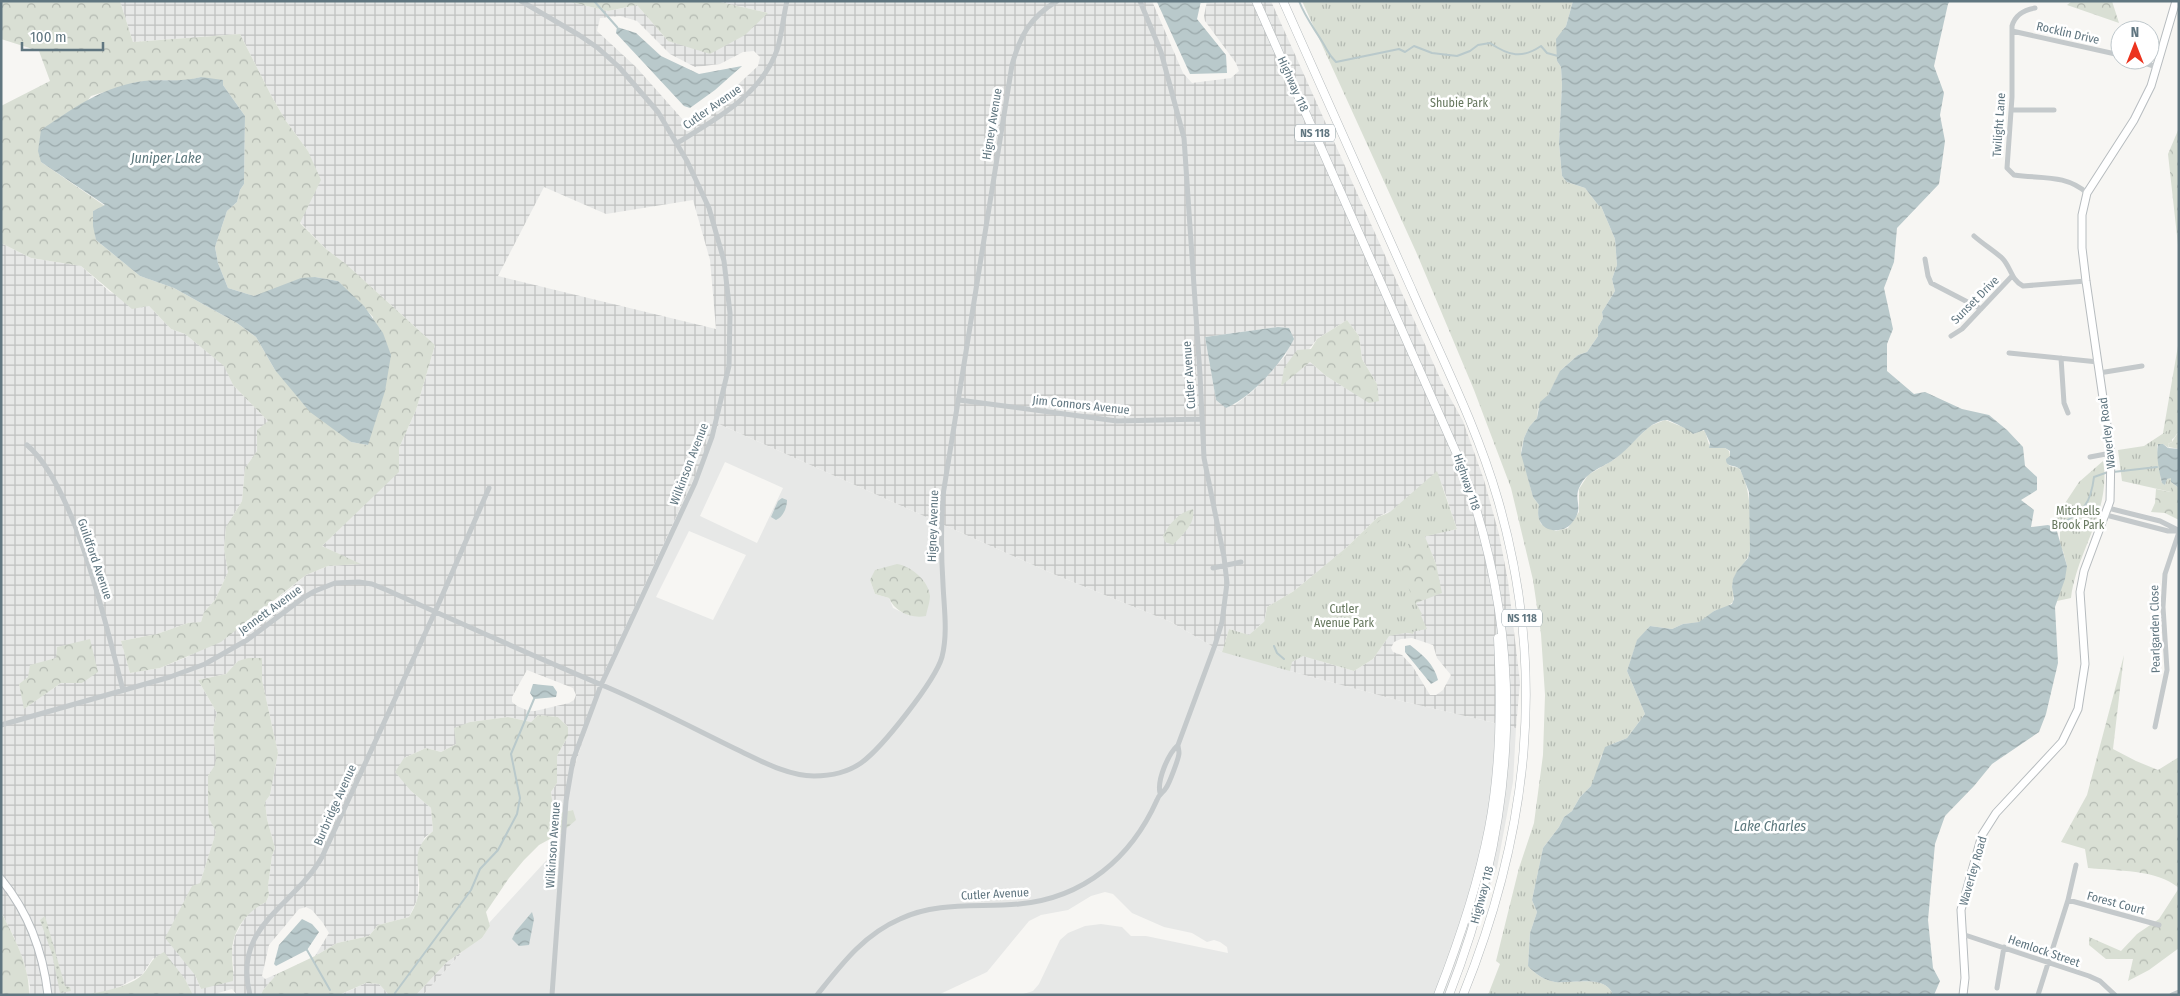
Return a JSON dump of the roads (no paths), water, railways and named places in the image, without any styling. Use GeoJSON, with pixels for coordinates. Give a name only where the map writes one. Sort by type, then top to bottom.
{"type":"FeatureCollection","features":[{"type":"Feature","properties":{"kind":"highway","name":"Highway 118"},"geometry":{"type":"LineString","coordinates":[[1255,1],[1460,459],[1478,514],[1495,584],[1503,643],[1507,700],[1504,782],[1495,845],[1482,897],[1467,947],[1449,995]]}},
{"type":"Feature","properties":{"kind":"highway","name":"Highway 118"},"geometry":{"type":"LineString","coordinates":[[1283,1],[1481,450],[1498,499],[1512,555],[1524,641],[1526,728],[1516,819],[1497,901],[1463,995]]}},
{"type":"Feature","properties":{"kind":"highway"},"geometry":{"type":"LineString","coordinates":[[1438,995],[1472,894],[1486,843],[1492,808],[1497,758],[1499,700],[1495,584]]}},
{"type":"Feature","properties":{"kind":"highway"},"geometry":{"type":"LineString","coordinates":[[1469,995],[1501,902],[1522,811],[1530,728],[1529,671],[1524,641]]}},
{"type":"Feature","properties":{"kind":"main road","name":"Waverley Road"},"geometry":{"type":"LineString","coordinates":[[2160,57],[2176,1]]}},
{"type":"Feature","properties":{"kind":"main road","name":"Waverley Road"},"geometry":{"type":"LineString","coordinates":[[1964,995],[1965,978],[1961,910],[1985,829],[2002,807],[2062,742],[2078,709],[2085,664],[2080,605],[2081,582],[2107,511],[2112,479],[2111,453],[2086,281],[2081,233],[2082,215],[2087,193],[2137,114],[2151,86],[2156,70]]}},
{"type":"Feature","properties":{"kind":"main road"},"geometry":{"type":"LineString","coordinates":[[1,879],[20,906],[33,932],[42,959],[48,995]]}},
{"type":"Feature","properties":{"kind":"street","name":"Wilkinson Avenue"},"geometry":{"type":"LineString","coordinates":[[521,1],[579,35],[612,61],[658,112],[677,143],[708,208],[724,261],[730,313],[730,348],[726,382],[712,438],[695,483],[601,685],[578,743],[569,779],[552,995]]}},
{"type":"Feature","properties":{"kind":"street","name":"Cutler Avenue"},"geometry":{"type":"LineString","coordinates":[[677,143],[732,107],[752,91],[766,73],[777,49],[786,1]]}},
{"type":"Feature","properties":{"kind":"street","name":"Higney Avenue"},"geometry":{"type":"LineString","coordinates":[[601,685],[756,758],[794,774],[815,776],[837,773],[859,764],[868,757],[928,686],[937,671],[942,657],[945,634],[941,515],[947,467],[1012,65],[1020,39],[1027,28],[1040,13],[1057,1]]}},
{"type":"Feature","properties":{"kind":"street","name":"Cutler Avenue"},"geometry":{"type":"LineString","coordinates":[[817,995],[849,955],[862,943],[900,919],[941,907],[1018,904],[1042,901],[1058,896],[1094,878],[1124,853],[1148,820],[1160,793],[1158,786],[1172,750],[1178,746],[1222,622],[1226,600],[1225,565],[1206,471],[1184,138],[1161,52],[1140,1]]}},
{"type":"Feature","properties":{"kind":"street"},"geometry":{"type":"LineString","coordinates":[[2012,31],[2014,20],[2018,15],[2026,10],[2035,8]]}},
{"type":"Feature","properties":{"kind":"street","name":"Rocklin Drive"},"geometry":{"type":"LineString","coordinates":[[2012,31],[2110,53]]}},
{"type":"Feature","properties":{"kind":"street","name":"Twilight Lane"},"geometry":{"type":"LineString","coordinates":[[2012,31],[2011,110],[2006,163],[2009,171],[2016,176],[2067,180],[2077,184],[2087,193]]}},
{"type":"Feature","properties":{"kind":"street"},"geometry":{"type":"LineString","coordinates":[[2011,110],[2054,110]]}},
{"type":"Feature","properties":{"kind":"street"},"geometry":{"type":"LineString","coordinates":[[1974,236],[2003,259],[2018,283],[2028,287],[2086,281]]}},
{"type":"Feature","properties":{"kind":"street"},"geometry":{"type":"LineString","coordinates":[[1925,259],[1931,284],[1981,309]]}},
{"type":"Feature","properties":{"kind":"street","name":"Sunset Drive"},"geometry":{"type":"LineString","coordinates":[[1951,336],[1962,330],[2012,276]]}},
{"type":"Feature","properties":{"kind":"street"},"geometry":{"type":"LineString","coordinates":[[2009,353],[2098,362]]}},
{"type":"Feature","properties":{"kind":"street"},"geometry":{"type":"LineString","coordinates":[[2061,358],[2064,403],[2068,413]]}},
{"type":"Feature","properties":{"kind":"street"},"geometry":{"type":"LineString","coordinates":[[2099,373],[2142,366]]}},
{"type":"Feature","properties":{"kind":"street","name":"Jim Connors Avenue"},"geometry":{"type":"LineString","coordinates":[[959,400],[1117,420],[1202,419]]}},
{"type":"Feature","properties":{"kind":"street","name":"Guildford Avenue"},"geometry":{"type":"LineString","coordinates":[[27,445],[38,455],[61,494],[76,531],[98,597],[123,690]]}},
{"type":"Feature","properties":{"kind":"street"},"geometry":{"type":"LineString","coordinates":[[2090,457],[2111,453]]}},
{"type":"Feature","properties":{"kind":"street","name":"Burbridge Avenue"},"geometry":{"type":"LineString","coordinates":[[250,995],[247,962],[254,938],[261,927],[319,862],[435,612],[489,488]]}},
{"type":"Feature","properties":{"kind":"street"},"geometry":{"type":"LineString","coordinates":[[2107,511],[2168,531],[2179,531]]}},
{"type":"Feature","properties":{"kind":"street","name":"Pearlgarden Close"},"geometry":{"type":"LineString","coordinates":[[2156,727],[2167,670],[2163,607],[2165,574],[2179,531]]}},
{"type":"Feature","properties":{"kind":"street"},"geometry":{"type":"LineString","coordinates":[[1213,568],[1241,562]]}},
{"type":"Feature","properties":{"kind":"street","name":"Jennett Avenue"},"geometry":{"type":"LineString","coordinates":[[1,725],[170,677],[206,664],[246,640],[314,590],[335,583],[349,581],[372,584],[601,685]]}},
{"type":"Feature","properties":{"kind":"street"},"geometry":{"type":"LineString","coordinates":[[2038,995],[2068,900],[2076,865]]}},
{"type":"Feature","properties":{"kind":"street","name":"Forest Court"},"geometry":{"type":"LineString","coordinates":[[2068,900],[2159,925]]}},
{"type":"Feature","properties":{"kind":"street","name":"Hemlock Street"},"geometry":{"type":"LineString","coordinates":[[1962,934],[2089,976],[2100,981],[2115,995]]}},
{"type":"Feature","properties":{"kind":"street"},"geometry":{"type":"LineString","coordinates":[[1997,988],[2004,947]]}},
{"type":"Feature","properties":{"kind":"street"},"geometry":{"type":"LineString","coordinates":[[2172,995],[2179,992]]}},
{"type":"Feature","properties":{"kind":"water"},"geometry":{"type":"Polygon","coordinates":[[[1201,1],[1197,19],[1226,55],[1227,73],[1190,74],[1157,2],[1201,1]]]}},
{"type":"Feature","properties":{"kind":"water","name":"Lake Charles"},"geometry":{"type":"Polygon","coordinates":[[[1573,1],[1950,1],[1934,66],[1944,93],[1940,115],[1945,141],[1939,184],[1897,228],[1894,262],[1884,288],[1893,329],[1887,344],[1887,371],[1914,394],[1925,392],[1962,409],[1989,415],[2023,447],[2025,466],[2037,477],[2037,490],[2021,500],[2034,510],[2031,527],[2048,525],[2056,528],[2067,566],[2065,579],[2055,607],[2058,663],[2046,714],[2039,732],[1992,764],[1945,816],[1935,844],[1928,920],[1933,968],[1940,981],[1934,995],[1613,995],[1609,988],[1603,984],[1587,981],[1555,982],[1540,976],[1528,966],[1530,933],[1537,912],[1532,900],[1543,848],[1564,817],[1572,811],[1580,797],[1591,786],[1605,747],[1627,738],[1645,714],[1627,671],[1637,640],[1650,626],[1672,629],[1683,624],[1699,622],[1714,611],[1732,604],[1734,599],[1733,579],[1748,558],[1750,550],[1749,492],[1740,469],[1726,462],[1726,459],[1730,456],[1730,451],[1725,448],[1709,448],[1710,443],[1704,430],[1693,434],[1667,420],[1652,425],[1621,454],[1587,476],[1578,491],[1578,513],[1568,527],[1560,530],[1551,530],[1541,523],[1539,518],[1539,505],[1533,497],[1521,454],[1524,438],[1529,427],[1537,418],[1540,402],[1548,395],[1560,371],[1578,355],[1587,352],[1598,336],[1598,327],[1603,318],[1602,312],[1615,291],[1612,279],[1617,265],[1615,239],[1601,206],[1585,188],[1567,182],[1562,176],[1559,143],[1562,85],[1561,67],[1557,61],[1556,39],[1566,26],[1573,1]]]}},
{"type":"Feature","properties":{"kind":"water"},"geometry":{"type":"Polygon","coordinates":[[[617,27],[636,33],[661,56],[699,74],[742,66],[715,90],[690,108],[684,106],[616,33],[617,27]]]}},
{"type":"Feature","properties":{"kind":"water","name":"Juniper Lake"},"geometry":{"type":"Polygon","coordinates":[[[201,77],[223,80],[223,85],[245,116],[244,184],[240,190],[237,202],[227,211],[215,247],[218,263],[228,288],[254,296],[301,278],[315,277],[338,281],[364,306],[383,333],[391,355],[385,391],[368,445],[351,442],[310,412],[275,370],[256,337],[237,323],[174,288],[140,276],[96,240],[93,226],[93,211],[105,205],[41,162],[38,151],[41,130],[86,101],[123,85],[137,82],[185,80],[201,77]]]}},
{"type":"Feature","properties":{"kind":"water"},"geometry":{"type":"Polygon","coordinates":[[[1278,327],[1289,328],[1294,339],[1289,348],[1265,379],[1236,403],[1226,408],[1216,400],[1205,337],[1278,327]]]}},
{"type":"Feature","properties":{"kind":"water"},"geometry":{"type":"Polygon","coordinates":[[[2158,444],[2163,444],[2168,448],[2179,449],[2179,488],[2171,482],[2171,478],[2167,479],[2165,485],[2162,483],[2159,469],[2158,444]]]}},
{"type":"Feature","properties":{"kind":"water"},"geometry":{"type":"Polygon","coordinates":[[[782,498],[787,500],[786,506],[783,514],[776,520],[771,517],[778,501],[782,498]]]}},
{"type":"Feature","properties":{"kind":"water"},"geometry":{"type":"Polygon","coordinates":[[[1410,645],[1424,656],[1431,665],[1438,680],[1431,684],[1405,652],[1405,646],[1410,645]]]}},
{"type":"Feature","properties":{"kind":"water"},"geometry":{"type":"Polygon","coordinates":[[[533,684],[553,686],[557,692],[556,697],[534,699],[530,693],[533,684]]]}},
{"type":"Feature","properties":{"kind":"water"},"geometry":{"type":"Polygon","coordinates":[[[532,912],[534,919],[529,945],[519,946],[512,939],[516,931],[532,912]]]}},
{"type":"Feature","properties":{"kind":"water"},"geometry":{"type":"Polygon","coordinates":[[[302,919],[312,924],[319,932],[307,950],[276,966],[274,964],[279,945],[302,919]]]}},
{"type":"Feature","properties":{"kind":"waterway"},"geometry":{"type":"LineString","coordinates":[[594,1],[617,27]]}},
{"type":"Feature","properties":{"kind":"waterway"},"geometry":{"type":"LineString","coordinates":[[1201,2],[1219,1]]}},
{"type":"Feature","properties":{"kind":"waterway"},"geometry":{"type":"LineString","coordinates":[[1299,1],[1336,62],[1399,49],[1405,52],[1414,46],[1432,53],[1457,56],[1470,51],[1478,45],[1490,43],[1503,51],[1515,54],[1528,53],[1541,46],[1547,53],[1558,56]]}},
{"type":"Feature","properties":{"kind":"waterway"},"geometry":{"type":"LineString","coordinates":[[2113,472],[2157,467]]}},
{"type":"Feature","properties":{"kind":"waterway"},"geometry":{"type":"LineString","coordinates":[[2056,528],[2078,513],[2087,503],[2094,477],[2108,472]]}},
{"type":"Feature","properties":{"kind":"waterway"},"geometry":{"type":"LineString","coordinates":[[1274,646],[1277,653],[1284,659]]}},
{"type":"Feature","properties":{"kind":"waterway"},"geometry":{"type":"LineString","coordinates":[[395,993],[471,890],[480,869],[498,850],[517,814],[520,798],[511,754],[534,699]]}},
{"type":"Feature","properties":{"kind":"waterway"},"geometry":{"type":"LineString","coordinates":[[307,950],[330,990]]}},
{"type":"Feature","properties":{"kind":"park label","name":"Shubie Park"},"geometry":{"type":"Point","coordinates":[1459,103]}},
{"type":"Feature","properties":{"kind":"park label","name":"Mitchells Brook Park"},"geometry":{"type":"Point","coordinates":[2078,518]}},
{"type":"Feature","properties":{"kind":"park label","name":"Cutler Avenue Park"},"geometry":{"type":"Point","coordinates":[1344,616]}}]}
